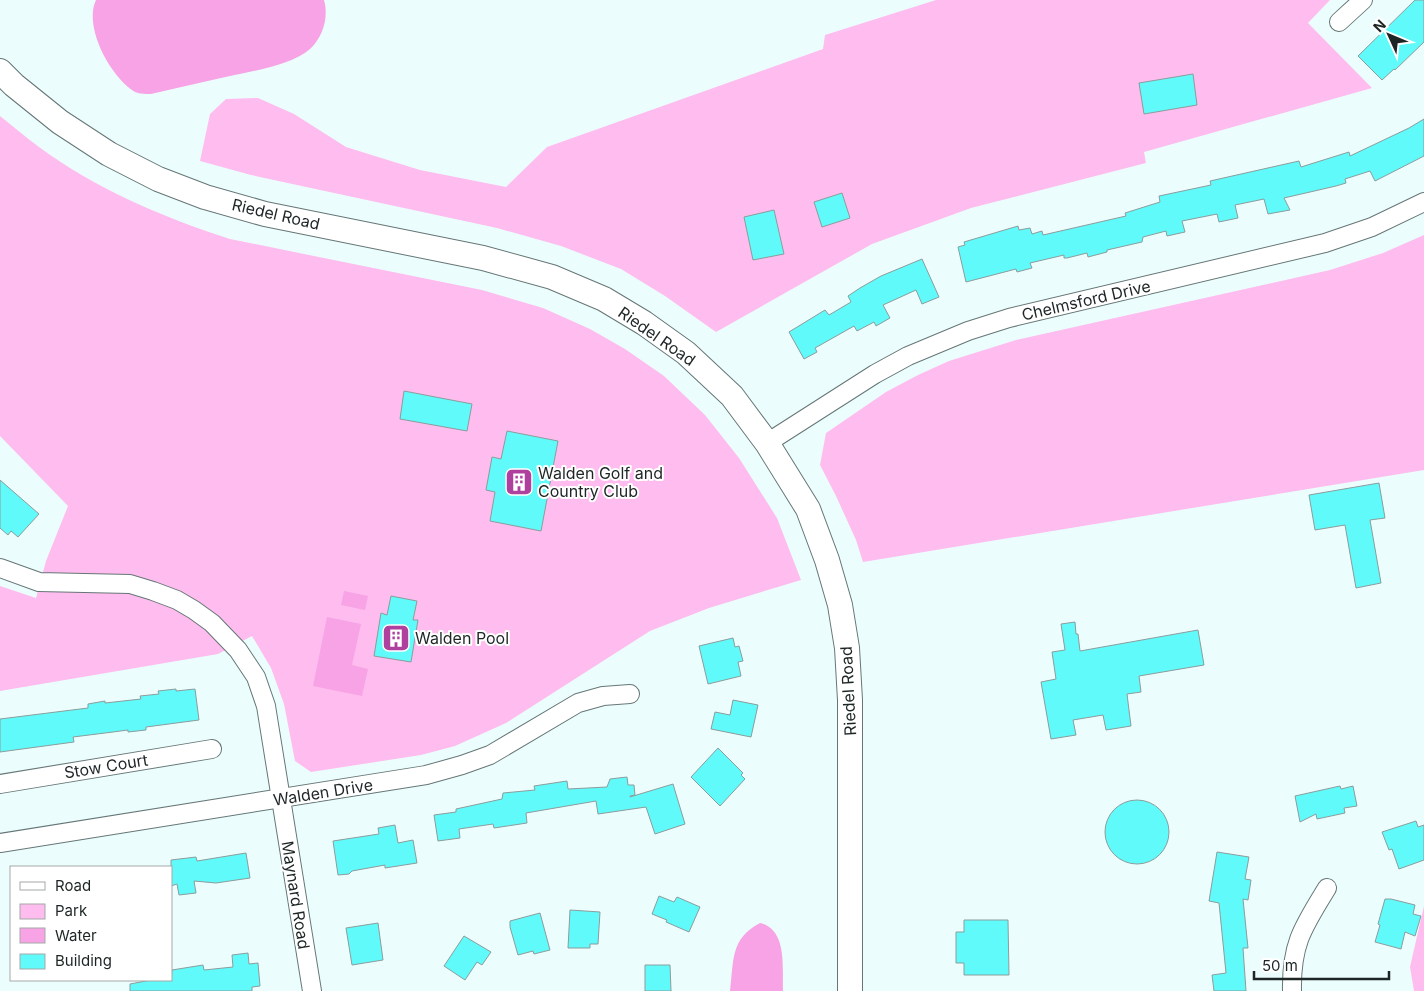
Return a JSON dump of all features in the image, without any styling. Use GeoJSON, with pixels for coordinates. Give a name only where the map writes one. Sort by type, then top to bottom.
{"type":"FeatureCollection","features":[{"type":"Feature","properties":{"kind":"street"},"geometry":{"type":"LineString","coordinates":[[1339,22],[1363,0]]}},
{"type":"Feature","properties":{"kind":"street","name":"Riedel Road"},"geometry":{"type":"LineString","coordinates":[[0,71],[14,85],[60,122],[109,154],[158,179],[205,197],[265,214],[483,258],[552,277],[604,299],[644,322],[686,353],[732,396],[767,443],[808,509],[827,560],[840,605],[847,648],[850,700],[850,991]]}},
{"type":"Feature","properties":{"kind":"street","name":"Chelmsford Drive"},"geometry":{"type":"LineString","coordinates":[[767,443],[900,360],[968,331],[1009,318],[1325,242],[1372,227],[1424,202]]}},
{"type":"Feature","properties":{"kind":"street","name":"Maynard Road"},"geometry":{"type":"LineString","coordinates":[[0,568],[39,582],[130,584],[153,591],[177,600],[194,610],[212,623],[238,650],[256,678],[266,706],[312,991]]}},
{"type":"Feature","properties":{"kind":"street","name":"Walden Drive"},"geometry":{"type":"LineString","coordinates":[[0,843],[426,775],[490,755],[578,703],[603,696],[630,694]]}},
{"type":"Feature","properties":{"kind":"street","name":"Stow Court"},"geometry":{"type":"LineString","coordinates":[[0,784],[212,749]]}},
{"type":"Feature","properties":{"kind":"street"},"geometry":{"type":"LineString","coordinates":[[1292,991],[1293,963],[1297,943],[1304,925],[1327,888]]}},
{"type":"Feature","properties":{"kind":"green space"},"geometry":{"type":"Polygon","coordinates":[[[936,0],[1330,0],[1308,23],[1372,88],[1144,152],[1146,163],[971,208],[872,244],[716,332],[665,296],[621,269],[561,246],[497,228],[251,175],[200,161],[210,114],[226,99],[258,98],[294,114],[346,147],[420,170],[506,187],[547,147],[823,49],[825,35],[936,0]]]}},
{"type":"Feature","properties":{"kind":"green space"},"geometry":{"type":"Polygon","coordinates":[[[0,116],[39,147],[83,176],[130,200],[179,221],[230,239],[482,290],[543,308],[590,329],[625,349],[664,376],[705,415],[739,458],[777,518],[801,580],[709,608],[650,631],[506,723],[455,746],[421,755],[311,772],[295,761],[284,704],[271,668],[252,636],[218,654],[0,691],[0,586],[36,598],[46,561],[68,506],[0,436],[0,116]]]}},
{"type":"Feature","properties":{"kind":"green space"},"geometry":{"type":"Polygon","coordinates":[[[1424,235],[1424,470],[863,562],[856,540],[820,465],[826,433],[886,392],[949,361],[1016,340],[1330,270],[1383,253],[1424,235]]]}},
{"type":"Feature","properties":{"kind":"green space"},"geometry":{"type":"Polygon","coordinates":[[[1424,906],[1424,991],[1414,991],[1410,967],[1424,906]]]}},
{"type":"Feature","properties":{"kind":"water"},"geometry":{"type":"Polygon","coordinates":[[[96,0],[324,0],[326,13],[324,26],[318,39],[302,55],[261,69],[145,94],[135,92],[117,76],[102,51],[93,24],[93,11],[96,0]]]}},
{"type":"Feature","properties":{"kind":"water"},"geometry":{"type":"Polygon","coordinates":[[[344,591],[368,596],[365,610],[341,605],[344,591]]]}},
{"type":"Feature","properties":{"kind":"water"},"geometry":{"type":"Polygon","coordinates":[[[327,617],[361,624],[352,665],[368,669],[362,696],[313,686],[327,617]]]}},
{"type":"Feature","properties":{"kind":"water"},"geometry":{"type":"Polygon","coordinates":[[[760,923],[769,927],[775,933],[779,942],[783,961],[783,991],[730,991],[733,960],[738,943],[750,929],[760,923]]]}},
{"type":"Feature","properties":{"kind":"building"},"geometry":{"type":"Polygon","coordinates":[[[1415,0],[1424,0],[1424,42],[1382,80],[1358,56],[1415,0]]]}},
{"type":"Feature","properties":{"kind":"building"},"geometry":{"type":"Polygon","coordinates":[[[1193,74],[1197,105],[1144,114],[1139,83],[1193,74]]]}},
{"type":"Feature","properties":{"kind":"building"},"geometry":{"type":"Polygon","coordinates":[[[1424,119],[1424,156],[1375,181],[1370,171],[1345,179],[1346,183],[1284,198],[1290,210],[1268,214],[1264,199],[1235,205],[1238,218],[1219,222],[1217,214],[1182,221],[1185,232],[1167,236],[1166,231],[1143,237],[1142,242],[1107,250],[1107,252],[1088,257],[1087,253],[1067,258],[1064,258],[1064,255],[1030,263],[1032,268],[1017,272],[1016,269],[966,282],[958,247],[965,245],[964,242],[1018,226],[1019,230],[1030,228],[1032,234],[1042,231],[1043,235],[1126,216],[1125,213],[1160,202],[1159,196],[1211,185],[1210,181],[1299,161],[1301,167],[1349,152],[1350,156],[1424,119]]]}},
{"type":"Feature","properties":{"kind":"building"},"geometry":{"type":"Polygon","coordinates":[[[842,193],[850,218],[822,227],[814,202],[842,193]]]}},
{"type":"Feature","properties":{"kind":"building"},"geometry":{"type":"Polygon","coordinates":[[[774,210],[784,254],[753,260],[744,217],[774,210]]]}},
{"type":"Feature","properties":{"kind":"building"},"geometry":{"type":"Polygon","coordinates":[[[922,259],[939,297],[922,304],[916,290],[883,305],[890,318],[876,326],[874,322],[857,331],[854,326],[815,348],[817,352],[804,359],[789,332],[825,310],[829,315],[851,302],[848,296],[881,276],[922,259]]]}},
{"type":"Feature","properties":{"kind":"building"},"geometry":{"type":"Polygon","coordinates":[[[404,391],[472,404],[467,431],[400,419],[404,391]]]}},
{"type":"Feature","properties":{"kind":"building","name":"Walden Golf and Country Club"},"geometry":{"type":"Polygon","coordinates":[[[507,431],[558,441],[541,531],[490,521],[495,492],[486,490],[492,457],[501,459],[507,431]]]}},
{"type":"Feature","properties":{"kind":"building"},"geometry":{"type":"Polygon","coordinates":[[[0,480],[39,514],[18,537],[11,531],[8,535],[0,528],[0,480]]]}},
{"type":"Feature","properties":{"kind":"building"},"geometry":{"type":"Polygon","coordinates":[[[1379,483],[1385,518],[1370,520],[1381,583],[1356,588],[1345,525],[1315,530],[1309,495],[1379,483]]]}},
{"type":"Feature","properties":{"kind":"building","name":"Walden Pool"},"geometry":{"type":"Polygon","coordinates":[[[391,596],[417,601],[413,620],[418,620],[411,662],[374,656],[381,613],[387,615],[391,596]]]}},
{"type":"Feature","properties":{"kind":"building"},"geometry":{"type":"Polygon","coordinates":[[[1075,622],[1080,651],[1198,630],[1204,665],[1139,676],[1141,692],[1127,694],[1131,726],[1106,730],[1103,715],[1073,720],[1076,735],[1051,739],[1041,682],[1056,679],[1052,652],[1065,650],[1061,624],[1075,622]]]}},
{"type":"Feature","properties":{"kind":"building"},"geometry":{"type":"Polygon","coordinates":[[[733,638],[735,647],[739,646],[743,661],[738,662],[741,676],[708,684],[699,646],[733,638]]]}},
{"type":"Feature","properties":{"kind":"building"},"geometry":{"type":"Polygon","coordinates":[[[176,689],[176,691],[195,689],[199,720],[146,727],[146,730],[128,732],[128,730],[73,737],[74,742],[0,752],[0,719],[88,708],[88,704],[105,701],[105,703],[141,699],[140,696],[159,694],[158,691],[176,689]]]}},
{"type":"Feature","properties":{"kind":"building"},"geometry":{"type":"Polygon","coordinates":[[[733,700],[758,705],[751,737],[711,729],[715,712],[730,715],[733,700]]]}},
{"type":"Feature","properties":{"kind":"building"},"geometry":{"type":"Polygon","coordinates":[[[718,748],[743,773],[741,775],[745,779],[720,806],[691,777],[718,748]]]}},
{"type":"Feature","properties":{"kind":"building"},"geometry":{"type":"Polygon","coordinates":[[[627,777],[628,785],[634,785],[635,795],[630,797],[673,784],[685,824],[655,834],[646,807],[598,814],[596,801],[526,813],[527,823],[494,828],[493,824],[459,829],[460,838],[438,841],[434,815],[456,812],[456,809],[502,799],[503,793],[535,790],[534,786],[567,781],[568,789],[607,787],[610,779],[627,777]]]}},
{"type":"Feature","properties":{"kind":"building"},"geometry":{"type":"Polygon","coordinates":[[[1340,786],[1341,789],[1353,786],[1357,806],[1344,808],[1345,813],[1317,819],[1316,814],[1300,822],[1295,796],[1340,786]]]}},
{"type":"Feature","properties":{"kind":"building"},"geometry":{"type":"Polygon","coordinates":[[[1131,800],[1143,800],[1160,809],[1167,820],[1169,832],[1167,844],[1160,855],[1143,864],[1131,864],[1119,859],[1110,850],[1105,838],[1105,826],[1110,814],[1119,805],[1131,800]]]}},
{"type":"Feature","properties":{"kind":"building"},"geometry":{"type":"Polygon","coordinates":[[[1416,821],[1418,827],[1424,825],[1424,860],[1399,869],[1392,849],[1389,850],[1382,832],[1416,821]]]}},
{"type":"Feature","properties":{"kind":"building"},"geometry":{"type":"Polygon","coordinates":[[[395,825],[398,843],[413,840],[417,863],[385,868],[385,865],[338,875],[333,841],[379,834],[378,828],[395,825]]]}},
{"type":"Feature","properties":{"kind":"building"},"geometry":{"type":"Polygon","coordinates":[[[1217,852],[1249,857],[1245,879],[1251,880],[1248,900],[1243,899],[1248,948],[1243,948],[1246,991],[1214,991],[1212,975],[1226,973],[1219,903],[1209,901],[1217,852]]]}},
{"type":"Feature","properties":{"kind":"building"},"geometry":{"type":"Polygon","coordinates":[[[246,853],[250,878],[216,883],[194,881],[196,893],[179,895],[177,884],[172,886],[171,860],[196,857],[197,861],[246,853]]]}},
{"type":"Feature","properties":{"kind":"building"},"geometry":{"type":"Polygon","coordinates":[[[659,896],[674,902],[677,897],[700,907],[689,932],[652,914],[659,896]]]}},
{"type":"Feature","properties":{"kind":"building"},"geometry":{"type":"Polygon","coordinates":[[[1385,899],[1415,905],[1413,914],[1421,916],[1415,936],[1405,932],[1401,949],[1375,942],[1385,899]]]}},
{"type":"Feature","properties":{"kind":"building"},"geometry":{"type":"Polygon","coordinates":[[[570,910],[600,912],[598,944],[590,944],[590,948],[568,948],[570,910]]]}},
{"type":"Feature","properties":{"kind":"building"},"geometry":{"type":"Polygon","coordinates":[[[540,913],[550,950],[534,954],[533,951],[518,955],[510,921],[540,913]]]}},
{"type":"Feature","properties":{"kind":"building"},"geometry":{"type":"Polygon","coordinates":[[[964,920],[1008,920],[1009,975],[964,975],[964,963],[956,963],[956,932],[964,932],[964,920]]]}},
{"type":"Feature","properties":{"kind":"building"},"geometry":{"type":"Polygon","coordinates":[[[378,923],[383,960],[352,965],[346,928],[378,923]]]}},
{"type":"Feature","properties":{"kind":"building"},"geometry":{"type":"Polygon","coordinates":[[[464,936],[491,952],[482,965],[477,962],[465,980],[444,966],[464,936]]]}},
{"type":"Feature","properties":{"kind":"building"},"geometry":{"type":"Polygon","coordinates":[[[248,953],[249,964],[258,963],[260,986],[252,987],[252,991],[130,991],[130,984],[146,981],[172,981],[172,970],[203,965],[204,970],[233,967],[232,955],[248,953]]]}},
{"type":"Feature","properties":{"kind":"building"},"geometry":{"type":"Polygon","coordinates":[[[645,965],[670,965],[671,991],[645,991],[645,965]]]}},
{"type":"Feature","properties":{"kind":"place","name":"Walden Golf and Country Club"},"geometry":{"type":"Point","coordinates":[519,482]}},
{"type":"Feature","properties":{"kind":"place","name":"Walden Pool"},"geometry":{"type":"Point","coordinates":[396,638]}}]}
